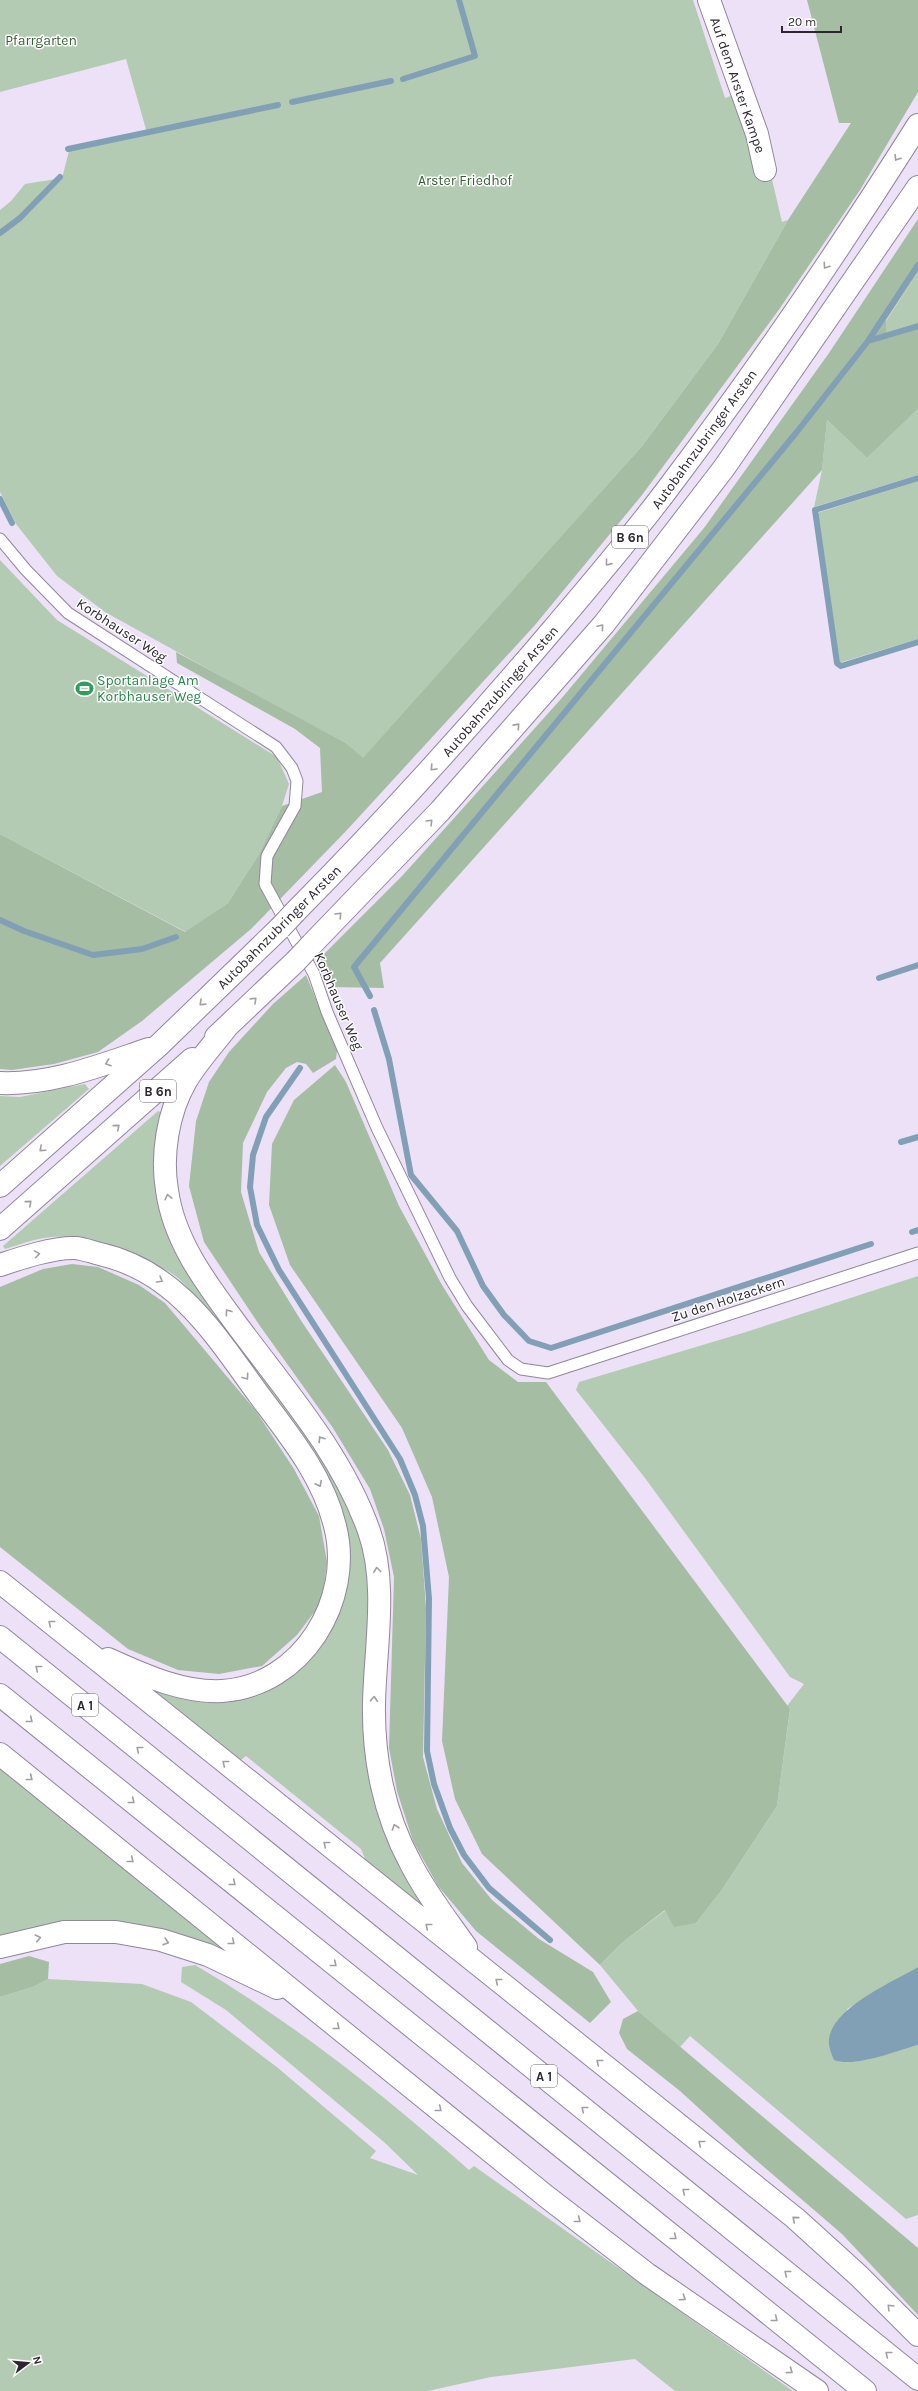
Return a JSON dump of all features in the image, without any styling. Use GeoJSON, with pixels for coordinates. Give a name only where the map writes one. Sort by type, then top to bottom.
{"type":"FeatureCollection","features":[{"type":"Feature","properties":{"kind":"main road","name":"Auf dem Arster Kampe"},"geometry":{"type":"LineString","coordinates":[[710,0],[757,134],[765,170]]}},
{"type":"Feature","properties":{"kind":"main road","name":"Autobahnzubringer Arsten"},"geometry":{"type":"LineString","coordinates":[[0,1186],[158,1046],[280,928],[373,833],[474,723],[584,593],[667,491],[769,349],[873,196],[918,125]]}},
{"type":"Feature","properties":{"kind":"main road","name":"B 6n"},"geometry":{"type":"LineString","coordinates":[[0,1229],[122,1123],[226,1028],[296,961],[440,811],[604,624],[724,468],[918,187]]}},
{"type":"Feature","properties":{"kind":"main road"},"geometry":{"type":"LineString","coordinates":[[226,1028],[186,1081],[168,1131],[164,1157],[167,1190],[174,1221],[190,1256],[215,1294],[316,1431],[339,1467],[370,1532],[378,1571],[378,1633],[374,1705],[375,1743],[379,1776],[400,1842],[410,1863],[480,1967]]}},
{"type":"Feature","properties":{"kind":"main road"},"geometry":{"type":"LineString","coordinates":[[0,1083],[20,1084],[76,1074],[158,1046]]}},
{"type":"Feature","properties":{"kind":"main road"},"geometry":{"type":"LineString","coordinates":[[0,1265],[30,1255],[76,1248],[123,1259],[166,1283],[200,1315],[298,1447],[326,1497],[336,1526],[340,1559],[336,1587],[328,1613],[316,1638],[299,1656],[264,1679],[246,1687],[222,1691],[195,1689],[144,1675],[82,1647]]}},
{"type":"Feature","properties":{"kind":"main road"},"geometry":{"type":"LineString","coordinates":[[0,1582],[795,2218],[859,2276],[918,2335]]}},
{"type":"Feature","properties":{"kind":"main road","name":"A 1"},"geometry":{"type":"LineString","coordinates":[[0,1637],[918,2379]]}},
{"type":"Feature","properties":{"kind":"main road"},"geometry":{"type":"LineString","coordinates":[[0,1695],[865,2391]]}},
{"type":"Feature","properties":{"kind":"main road"},"geometry":{"type":"LineString","coordinates":[[0,1754],[307,2003],[647,2274],[817,2391]]}},
{"type":"Feature","properties":{"kind":"main road"},"geometry":{"type":"LineString","coordinates":[[0,1947],[64,1932],[116,1932],[161,1940],[208,1955],[307,2003]]}},
{"type":"Feature","properties":{"kind":"lane","name":"Korbhauser Weg"},"geometry":{"type":"LineString","coordinates":[[0,539],[26,570],[68,613],[276,748],[292,768],[297,781],[295,806],[267,856],[265,884],[314,974],[327,1012],[377,1128],[450,1278],[467,1306],[508,1360],[521,1369],[548,1373]]}},
{"type":"Feature","properties":{"kind":"lane","name":"Zu den Holzackern"},"geometry":{"type":"LineString","coordinates":[[548,1373],[918,1253]]}},
{"type":"Feature","properties":{"kind":"green space"},"geometry":{"type":"Polygon","coordinates":[[[0,0],[693,0],[725,98],[736,94],[764,145],[782,222],[788,220],[718,344],[642,446],[363,759],[346,743],[266,701],[105,612],[57,576],[16,524],[0,492],[0,210],[11,201],[25,184],[62,178],[69,151],[147,133],[126,59],[0,92],[0,0]]]}},
{"type":"Feature","properties":{"kind":"green space"},"geometry":{"type":"Polygon","coordinates":[[[807,0],[918,0],[918,92],[860,190],[778,311],[642,495],[535,625],[347,830],[251,929],[142,1021],[98,1052],[54,1064],[12,1070],[0,1069],[0,834],[185,932],[228,903],[259,854],[282,806],[322,792],[320,748],[295,729],[177,663],[176,652],[346,743],[363,758],[642,446],[718,344],[788,220],[851,123],[839,123],[807,0]]]}},
{"type":"Feature","properties":{"kind":"green space"},"geometry":{"type":"Polygon","coordinates":[[[918,219],[918,272],[886,320],[886,334],[918,324],[918,409],[867,458],[827,420],[822,470],[380,963],[384,988],[331,987],[320,958],[403,875],[561,699],[704,528],[829,353],[918,219]]]}},
{"type":"Feature","properties":{"kind":"green space"},"geometry":{"type":"Polygon","coordinates":[[[918,272],[918,324],[886,335],[886,321],[918,272]]]}},
{"type":"Feature","properties":{"kind":"green space"},"geometry":{"type":"Polygon","coordinates":[[[918,409],[918,475],[814,507],[822,470],[827,420],[867,458],[918,409]]]}},
{"type":"Feature","properties":{"kind":"green space"},"geometry":{"type":"Polygon","coordinates":[[[918,481],[918,639],[842,662],[839,661],[817,513],[918,481]]]}},
{"type":"Feature","properties":{"kind":"green space","name":"Sportanlage Am Korbhauser Weg"},"geometry":{"type":"Polygon","coordinates":[[[0,560],[57,620],[277,757],[289,784],[282,806],[259,854],[228,903],[186,932],[0,834],[0,560]]]}},
{"type":"Feature","properties":{"kind":"green space"},"geometry":{"type":"Polygon","coordinates":[[[306,975],[337,1051],[336,1059],[313,1073],[306,1064],[297,1062],[286,1068],[267,1092],[243,1143],[241,1192],[259,1252],[300,1319],[388,1450],[410,1495],[421,1539],[426,1608],[423,1757],[437,1809],[462,1863],[492,1900],[539,1939],[593,1972],[611,2002],[590,2023],[476,1931],[438,1886],[413,1841],[397,1791],[389,1748],[394,1577],[384,1529],[370,1489],[333,1428],[260,1326],[204,1242],[189,1186],[196,1121],[209,1082],[229,1052],[273,1004],[306,975]]]}},
{"type":"Feature","properties":{"kind":"green space"},"geometry":{"type":"Polygon","coordinates":[[[335,1065],[346,1082],[399,1206],[442,1285],[489,1360],[518,1382],[546,1382],[790,1709],[777,1806],[721,1891],[696,1923],[674,1927],[665,1910],[623,1942],[600,1965],[482,1854],[455,1799],[442,1741],[449,1577],[432,1497],[402,1428],[290,1265],[269,1205],[272,1144],[294,1100],[335,1065]]]}},
{"type":"Feature","properties":{"kind":"green space"},"geometry":{"type":"Polygon","coordinates":[[[85,1084],[89,1089],[0,1166],[0,1096],[20,1097],[85,1084]]]}},
{"type":"Feature","properties":{"kind":"green space"},"geometry":{"type":"Polygon","coordinates":[[[158,1111],[162,1113],[157,1136],[155,1170],[160,1204],[327,1462],[347,1500],[363,1541],[369,1572],[369,1639],[364,1745],[374,1801],[398,1863],[423,1903],[421,1906],[366,1861],[361,1849],[246,1756],[241,1760],[150,1687],[183,1698],[208,1703],[244,1700],[270,1691],[293,1676],[313,1657],[329,1634],[341,1608],[348,1581],[350,1554],[349,1542],[344,1518],[336,1495],[326,1472],[309,1443],[222,1327],[202,1303],[174,1275],[146,1259],[129,1252],[94,1241],[77,1238],[44,1238],[5,1249],[3,1246],[158,1111]]]}},
{"type":"Feature","properties":{"kind":"green space"},"geometry":{"type":"Polygon","coordinates":[[[72,1264],[98,1267],[139,1285],[165,1303],[256,1411],[294,1469],[319,1516],[327,1562],[322,1602],[297,1635],[262,1666],[219,1674],[178,1670],[128,1649],[0,1547],[0,1287],[43,1269],[72,1264]]]}},
{"type":"Feature","properties":{"kind":"green space"},"geometry":{"type":"Polygon","coordinates":[[[918,1276],[918,1967],[847,2009],[864,2060],[918,2045],[918,2215],[906,2219],[690,2036],[680,2047],[638,2011],[600,1965],[623,1942],[666,1910],[696,1923],[721,1891],[777,1806],[790,1710],[787,1706],[804,1684],[790,1677],[645,1478],[576,1390],[579,1382],[746,1332],[918,1276]]]}},
{"type":"Feature","properties":{"kind":"green space"},"geometry":{"type":"Polygon","coordinates":[[[0,1765],[228,1953],[162,1929],[111,1921],[0,1938],[0,1765]]]}},
{"type":"Feature","properties":{"kind":"green space"},"geometry":{"type":"Polygon","coordinates":[[[29,1956],[49,1962],[48,1979],[33,1987],[0,1997],[0,1964],[29,1956]]]}},
{"type":"Feature","properties":{"kind":"green space"},"geometry":{"type":"Polygon","coordinates":[[[195,1965],[267,2011],[337,2061],[404,2114],[469,2170],[474,2166],[793,2391],[675,2391],[635,2359],[491,2377],[428,2391],[0,2391],[0,1997],[33,1987],[48,1979],[142,1984],[191,2002],[278,2068],[376,2151],[370,2158],[418,2175],[384,2142],[226,2010],[181,1982],[182,1967],[195,1965]]]}},
{"type":"Feature","properties":{"kind":"green space"},"geometry":{"type":"Polygon","coordinates":[[[638,2011],[918,2248],[918,2315],[842,2234],[749,2154],[680,2091],[627,2049],[619,2033],[623,2019],[638,2011]]]}},
{"type":"Feature","properties":{"kind":"water"},"geometry":{"type":"Polygon","coordinates":[[[918,1967],[918,2045],[875,2058],[853,2062],[834,2060],[829,2047],[829,2039],[833,2027],[841,2016],[852,2006],[880,1988],[918,1967]]]}},
{"type":"Feature","properties":{"kind":"waterway"},"geometry":{"type":"LineString","coordinates":[[403,79],[475,56],[459,0]]}},
{"type":"Feature","properties":{"kind":"waterway"},"geometry":{"type":"LineString","coordinates":[[292,102],[391,81]]}},
{"type":"Feature","properties":{"kind":"waterway"},"geometry":{"type":"LineString","coordinates":[[68,149],[278,105]]}},
{"type":"Feature","properties":{"kind":"waterway"},"geometry":{"type":"LineString","coordinates":[[0,233],[20,218],[60,177]]}},
{"type":"Feature","properties":{"kind":"waterway"},"geometry":{"type":"LineString","coordinates":[[370,996],[354,967],[796,433],[868,341],[918,265]]}},
{"type":"Feature","properties":{"kind":"waterway"},"geometry":{"type":"LineString","coordinates":[[868,341],[918,326]]}},
{"type":"Feature","properties":{"kind":"waterway"},"geometry":{"type":"LineString","coordinates":[[815,510],[918,478]]}},
{"type":"Feature","properties":{"kind":"waterway"},"geometry":{"type":"LineString","coordinates":[[0,499],[12,523]]}},
{"type":"Feature","properties":{"kind":"waterway"},"geometry":{"type":"LineString","coordinates":[[815,510],[837,663],[841,666],[918,642]]}},
{"type":"Feature","properties":{"kind":"waterway"},"geometry":{"type":"LineString","coordinates":[[0,920],[24,931],[93,955],[142,949],[176,937]]}},
{"type":"Feature","properties":{"kind":"waterway"},"geometry":{"type":"LineString","coordinates":[[879,978],[918,965]]}},
{"type":"Feature","properties":{"kind":"waterway"},"geometry":{"type":"LineString","coordinates":[[374,1010],[389,1059],[411,1175],[457,1231],[483,1286],[504,1315],[529,1341],[551,1348],[871,1244]]}},
{"type":"Feature","properties":{"kind":"waterway"},"geometry":{"type":"LineString","coordinates":[[300,1068],[266,1117],[253,1155],[250,1187],[257,1225],[279,1270],[400,1459],[415,1495],[423,1526],[429,1599],[427,1751],[434,1784],[450,1828],[464,1855],[489,1888],[550,1940]]}},
{"type":"Feature","properties":{"kind":"waterway"},"geometry":{"type":"LineString","coordinates":[[901,1142],[918,1137]]}},
{"type":"Feature","properties":{"kind":"waterway"},"geometry":{"type":"LineString","coordinates":[[912,1232],[918,1230]]}},
{"type":"Feature","properties":{"kind":"place","name":"Sportanlage Am Korbhauser Weg"},"geometry":{"type":"Point","coordinates":[84,688]}},
{"type":"Feature","properties":{"kind":"park label","name":"Pfarrgarten"},"geometry":{"type":"Point","coordinates":[41,40]}},
{"type":"Feature","properties":{"kind":"park label","name":"Arster Friedhof"},"geometry":{"type":"Point","coordinates":[465,180]}}]}
